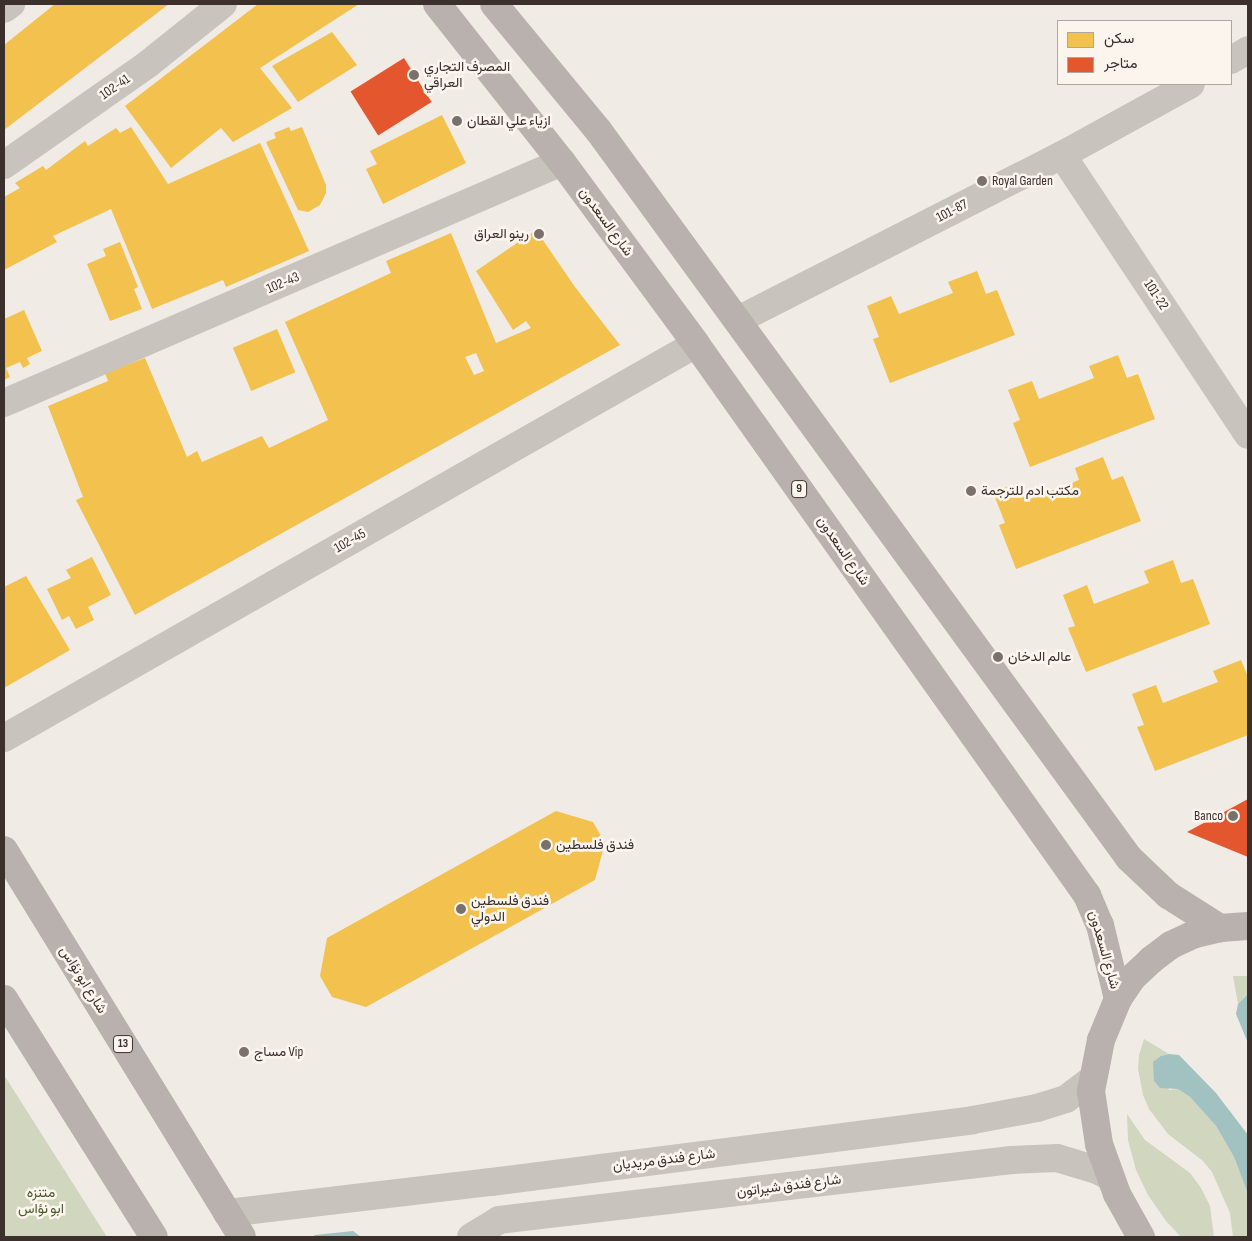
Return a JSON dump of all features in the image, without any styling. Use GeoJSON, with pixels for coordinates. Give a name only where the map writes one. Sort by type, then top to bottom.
{"type":"FeatureCollection","features":[{"type":"Feature","properties":{"kind":"main road","name":"شارع السعدون"},"geometry":{"type":"LineString","coordinates":[[437,4],[562,162],[696,344],[1087,895],[1100,925],[1118,999]]}},
{"type":"Feature","properties":{"kind":"main road"},"geometry":{"type":"LineString","coordinates":[[494,4],[598,130],[1129,858],[1168,895],[1220,928]]}},
{"type":"Feature","properties":{"kind":"main road","name":"شارع ابو نؤاس"},"geometry":{"type":"LineString","coordinates":[[4,850],[242,1237]]}},
{"type":"Feature","properties":{"kind":"main road"},"geometry":{"type":"LineString","coordinates":[[1141,1237],[1129,1219],[1109,1176],[1093,1117],[1091,1091],[1101,1040],[1118,999],[1132,978],[1151,960],[1171,945],[1195,934],[1220,928],[1248,926]]}},
{"type":"Feature","properties":{"kind":"main road"},"geometry":{"type":"LineString","coordinates":[[4,999],[154,1237]]}},
{"type":"Feature","properties":{"kind":"street"},"geometry":{"type":"LineString","coordinates":[[4,9],[11,4]]}},
{"type":"Feature","properties":{"kind":"street","name":"102-41"},"geometry":{"type":"LineString","coordinates":[[4,165],[148,64],[223,4]]}},
{"type":"Feature","properties":{"kind":"street"},"geometry":{"type":"LineString","coordinates":[[1232,59],[1248,50]]}},
{"type":"Feature","properties":{"kind":"street","name":"101-87"},"geometry":{"type":"LineString","coordinates":[[738,320],[1062,155],[1189,85]]}},
{"type":"Feature","properties":{"kind":"street","name":"101-22"},"geometry":{"type":"LineString","coordinates":[[1062,155],[1248,435]]}},
{"type":"Feature","properties":{"kind":"street","name":"102-43"},"geometry":{"type":"LineString","coordinates":[[4,403],[562,162]]}},
{"type":"Feature","properties":{"kind":"street","name":"102-45"},"geometry":{"type":"LineString","coordinates":[[4,738],[696,344]]}},
{"type":"Feature","properties":{"kind":"street","name":"شارع فندق مريديان"},"geometry":{"type":"LineString","coordinates":[[227,1213],[491,1182],[872,1133],[1037,1108],[1066,1099],[1093,1079]]}},
{"type":"Feature","properties":{"kind":"street"},"geometry":{"type":"LineString","coordinates":[[872,1133],[879,1176]]}},
{"type":"Feature","properties":{"kind":"street","name":"شارع فندق شيراتون"},"geometry":{"type":"LineString","coordinates":[[471,1237],[499,1220],[1011,1160],[1057,1158],[1097,1170],[1109,1176]]}},
{"type":"Feature","properties":{"kind":"street"},"geometry":{"type":"LineString","coordinates":[[491,1182],[499,1220]]}},
{"type":"Feature","properties":{"kind":"green space"},"geometry":{"type":"Polygon","coordinates":[[[1233,976],[1248,976],[1248,994],[1238,1004],[1233,976]]]}},
{"type":"Feature","properties":{"kind":"green space"},"geometry":{"type":"Polygon","coordinates":[[[1144,1039],[1169,1054],[1161,1056],[1169,1090],[1178,1089],[1190,1097],[1216,1126],[1234,1157],[1248,1194],[1248,1237],[1233,1237],[1230,1213],[1212,1172],[1203,1161],[1168,1134],[1149,1109],[1143,1095],[1138,1069],[1139,1055],[1144,1039]]]}},
{"type":"Feature","properties":{"kind":"green space","name":"متنزه ابو نؤاس"},"geometry":{"type":"Polygon","coordinates":[[[4,1075],[107,1237],[4,1237],[4,1075]]]}},
{"type":"Feature","properties":{"kind":"green space"},"geometry":{"type":"Polygon","coordinates":[[[1127,1114],[1145,1140],[1190,1173],[1201,1188],[1210,1206],[1214,1237],[1181,1237],[1166,1221],[1148,1195],[1136,1170],[1128,1140],[1127,1114]]]}},
{"type":"Feature","properties":{"kind":"water"},"geometry":{"type":"Polygon","coordinates":[[[1248,994],[1248,1043],[1236,1014],[1238,1004],[1248,994]]]}},
{"type":"Feature","properties":{"kind":"water"},"geometry":{"type":"Polygon","coordinates":[[[1169,1054],[1179,1055],[1216,1093],[1248,1135],[1248,1194],[1234,1157],[1216,1126],[1190,1097],[1178,1089],[1160,1088],[1154,1081],[1153,1062],[1161,1056],[1169,1054]]]}},
{"type":"Feature","properties":{"kind":"water"},"geometry":{"type":"Polygon","coordinates":[[[353,1231],[361,1237],[312,1237],[315,1235],[353,1231]]]}},
{"type":"Feature","properties":{"kind":"building: سكن"},"geometry":{"type":"Polygon","coordinates":[[[55,4],[169,4],[4,130],[4,45],[55,4]]]}},
{"type":"Feature","properties":{"kind":"building: سكن"},"geometry":{"type":"Polygon","coordinates":[[[258,4],[359,4],[260,68],[292,108],[233,142],[221,128],[171,168],[125,106],[258,4]]]}},
{"type":"Feature","properties":{"kind":"building: سكن"},"geometry":{"type":"Polygon","coordinates":[[[332,32],[357,65],[298,102],[272,66],[332,32]]]}},
{"type":"Feature","properties":{"kind":"building: سكن"},"geometry":{"type":"Polygon","coordinates":[[[442,115],[466,163],[383,204],[366,169],[377,164],[370,151],[442,115]]]}},
{"type":"Feature","properties":{"kind":"building: سكن"},"geometry":{"type":"Polygon","coordinates":[[[131,127],[168,184],[260,143],[309,251],[226,287],[223,280],[152,309],[111,209],[53,236],[57,242],[4,270],[4,197],[20,188],[15,183],[43,166],[46,170],[85,141],[88,146],[116,128],[120,133],[131,127]]]}},
{"type":"Feature","properties":{"kind":"building: سكن"},"geometry":{"type":"Polygon","coordinates":[[[289,127],[291,131],[302,127],[326,185],[326,193],[320,205],[308,212],[298,210],[266,142],[276,138],[274,133],[289,127]]]}},
{"type":"Feature","properties":{"kind":"building: سكن"},"geometry":{"type":"Polygon","coordinates":[[[536,230],[575,287],[620,345],[135,615],[76,500],[83,497],[48,406],[108,381],[105,373],[145,358],[187,457],[197,451],[202,462],[262,436],[269,448],[328,420],[285,322],[391,273],[386,261],[451,233],[496,343],[531,328],[526,321],[513,330],[476,271],[536,230]],[[476,353],[465,357],[474,375],[484,371],[476,353]]]}},
{"type":"Feature","properties":{"kind":"building: سكن"},"geometry":{"type":"Polygon","coordinates":[[[120,242],[138,287],[134,289],[142,309],[110,321],[87,264],[106,256],[103,249],[120,242]]]}},
{"type":"Feature","properties":{"kind":"building: سكن"},"geometry":{"type":"Polygon","coordinates":[[[977,271],[986,294],[997,290],[1015,335],[890,383],[873,339],[879,337],[867,306],[891,296],[899,314],[953,293],[948,282],[977,271]]]}},
{"type":"Feature","properties":{"kind":"building: سكن"},"geometry":{"type":"Polygon","coordinates":[[[24,310],[42,351],[27,358],[30,364],[23,368],[20,362],[6,368],[10,377],[4,380],[4,319],[24,310]]]}},
{"type":"Feature","properties":{"kind":"building: سكن"},"geometry":{"type":"Polygon","coordinates":[[[277,329],[295,372],[251,391],[233,348],[277,329]]]}},
{"type":"Feature","properties":{"kind":"building: سكن"},"geometry":{"type":"Polygon","coordinates":[[[1118,355],[1127,378],[1138,374],[1155,419],[1030,467],[1013,423],[1020,420],[1008,390],[1032,381],[1039,399],[1094,378],[1089,366],[1118,355]]]}},
{"type":"Feature","properties":{"kind":"building: سكن"},"geometry":{"type":"Polygon","coordinates":[[[1103,457],[1112,480],[1123,476],[1141,521],[1016,569],[999,525],[1005,523],[993,492],[1018,483],[1025,501],[1079,480],[1075,468],[1103,457]]]}},
{"type":"Feature","properties":{"kind":"building: سكن"},"geometry":{"type":"Polygon","coordinates":[[[92,557],[111,595],[88,607],[94,620],[76,629],[69,616],[62,620],[47,589],[71,578],[66,570],[92,557]]]}},
{"type":"Feature","properties":{"kind":"building: سكن"},"geometry":{"type":"Polygon","coordinates":[[[1173,560],[1181,583],[1193,579],[1210,624],[1086,672],[1068,628],[1075,626],[1063,595],[1087,585],[1094,604],[1149,583],[1144,571],[1173,560]]]}},
{"type":"Feature","properties":{"kind":"building: سكن"},"geometry":{"type":"Polygon","coordinates":[[[26,576],[70,650],[4,688],[4,587],[26,576]]]}},
{"type":"Feature","properties":{"kind":"building: سكن"},"geometry":{"type":"Polygon","coordinates":[[[1241,660],[1248,677],[1248,735],[1155,771],[1137,727],[1144,725],[1132,694],[1156,685],[1163,703],[1218,682],[1213,671],[1241,660]]]}},
{"type":"Feature","properties":{"kind":"building: سكن","name":"فندق فلسطين الدولي"},"geometry":{"type":"Polygon","coordinates":[[[556,811],[593,822],[605,843],[595,880],[366,1007],[332,997],[320,976],[327,938],[556,811]]]}},
{"type":"Feature","properties":{"kind":"building: متاجر"},"geometry":{"type":"Polygon","coordinates":[[[404,58],[432,102],[378,135],[351,91],[404,58]]]}},
{"type":"Feature","properties":{"kind":"building: متاجر","name":"Banco"},"geometry":{"type":"Polygon","coordinates":[[[1248,799],[1248,857],[1187,832],[1248,799]]]}},
{"type":"Feature","properties":{"kind":"place","name":"المصرف التجاري العراقي"},"geometry":{"type":"Point","coordinates":[414,75]}},
{"type":"Feature","properties":{"kind":"place","name":"ازياء علي القطان"},"geometry":{"type":"Point","coordinates":[457,121]}},
{"type":"Feature","properties":{"kind":"place","name":"Royal Garden"},"geometry":{"type":"Point","coordinates":[982,181]}},
{"type":"Feature","properties":{"kind":"place","name":"رينو العراق"},"geometry":{"type":"Point","coordinates":[539,234]}},
{"type":"Feature","properties":{"kind":"place","name":"مكتب ادم للترجمة"},"geometry":{"type":"Point","coordinates":[971,491]}},
{"type":"Feature","properties":{"kind":"place","name":"عالم الدخان"},"geometry":{"type":"Point","coordinates":[998,657]}},
{"type":"Feature","properties":{"kind":"place","name":"Banco"},"geometry":{"type":"Point","coordinates":[1233,816]}},
{"type":"Feature","properties":{"kind":"place","name":"فندق فلسطين"},"geometry":{"type":"Point","coordinates":[546,845]}},
{"type":"Feature","properties":{"kind":"place","name":"فندق فلسطين الدولي"},"geometry":{"type":"Point","coordinates":[461,909]}},
{"type":"Feature","properties":{"kind":"place","name":"مساج Vip"},"geometry":{"type":"Point","coordinates":[244,1052]}}]}
